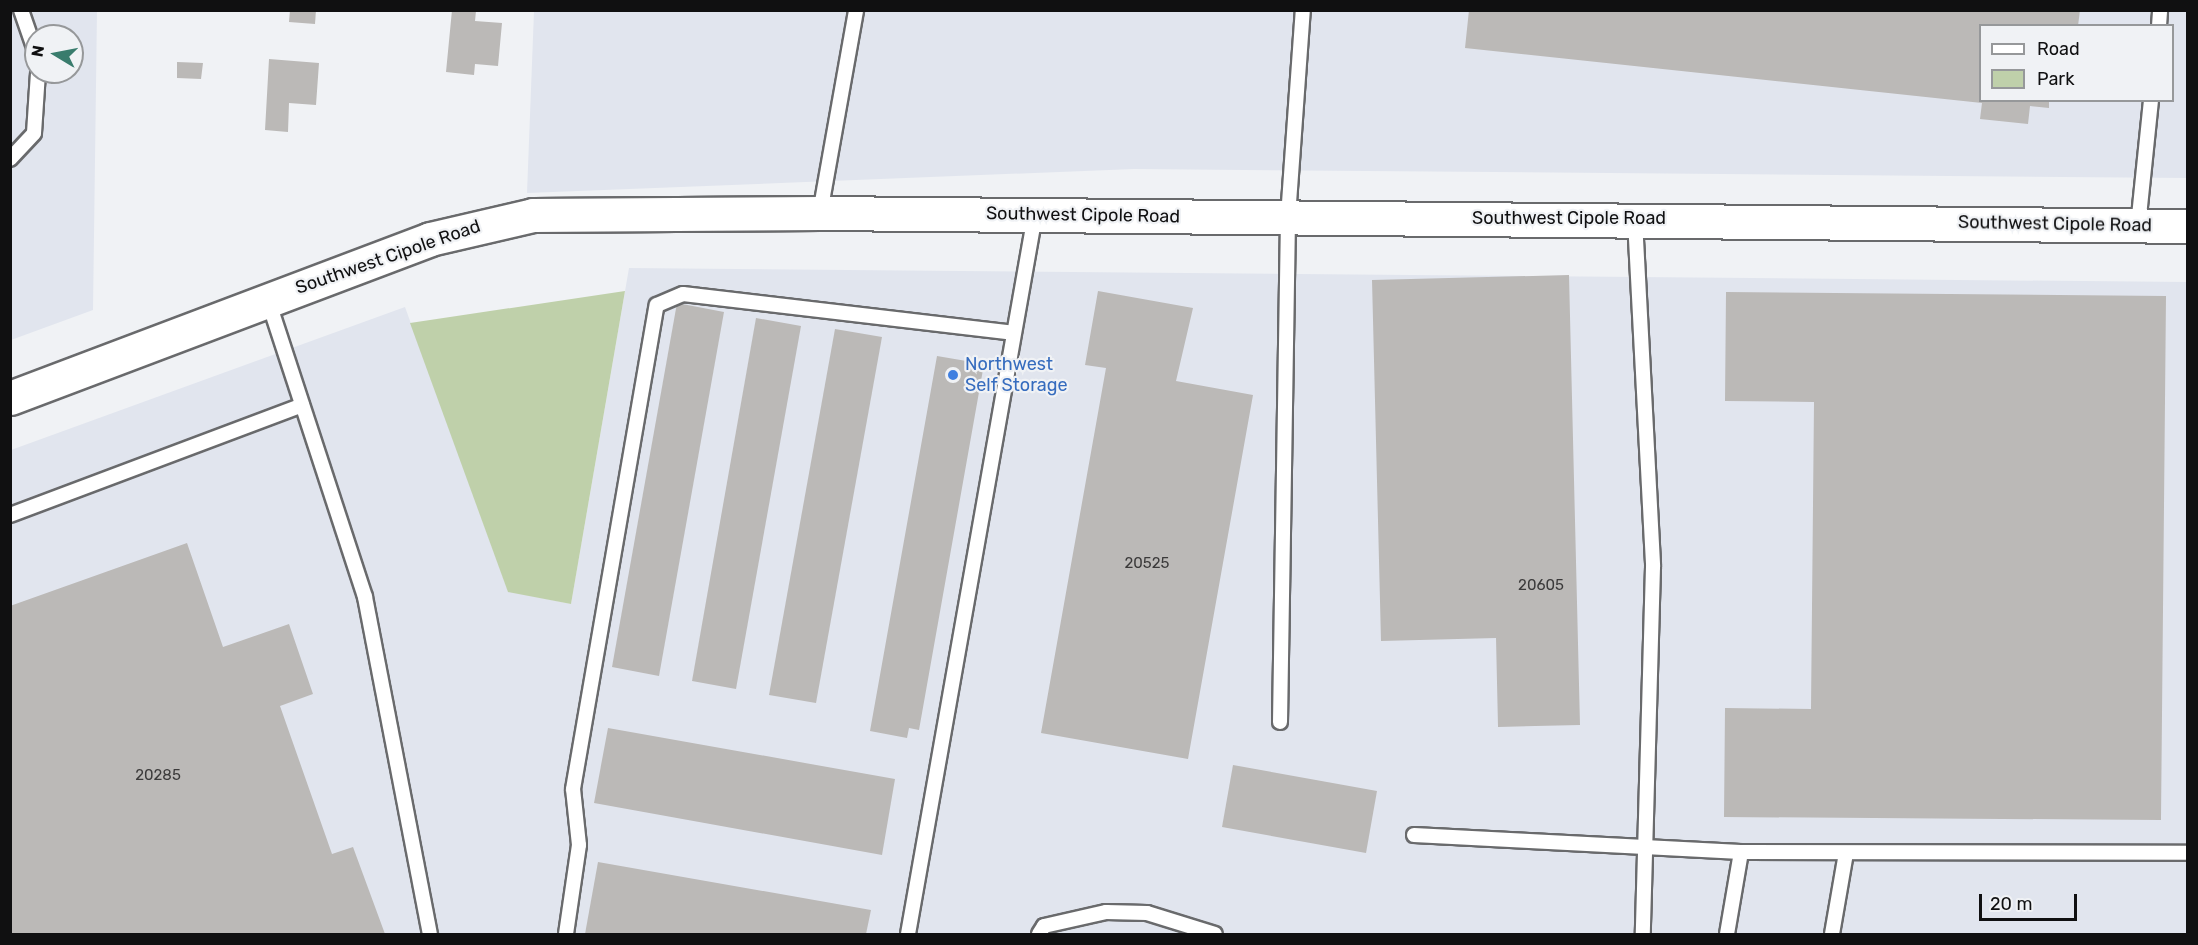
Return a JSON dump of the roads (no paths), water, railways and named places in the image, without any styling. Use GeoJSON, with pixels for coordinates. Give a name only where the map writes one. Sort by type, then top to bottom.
{"type":"FeatureCollection","features":[{"type":"Feature","properties":{"kind":"street","name":"Southwest Cipole Road"},"geometry":{"type":"LineString","coordinates":[[10,398],[268,300],[489,222],[532,215],[820,213],[1635,218],[2187,226]]}},
{"type":"Feature","properties":{"kind":"lane"},"geometry":{"type":"LineString","coordinates":[[820,213],[856,10]]}},
{"type":"Feature","properties":{"kind":"lane"},"geometry":{"type":"LineString","coordinates":[[1280,722],[1288,217],[1303,10]]}},
{"type":"Feature","properties":{"kind":"lane"},"geometry":{"type":"LineString","coordinates":[[10,159],[34,133],[37,84]]}},
{"type":"Feature","properties":{"kind":"lane"},"geometry":{"type":"LineString","coordinates":[[2138,226],[2151,102]]}},
{"type":"Feature","properties":{"kind":"lane"},"geometry":{"type":"LineString","coordinates":[[908,934],[1035,215]]}},
{"type":"Feature","properties":{"kind":"lane"},"geometry":{"type":"LineString","coordinates":[[1635,218],[1653,567],[1643,934]]}},
{"type":"Feature","properties":{"kind":"lane"},"geometry":{"type":"LineString","coordinates":[[566,934],[579,844],[573,789],[657,305],[683,294],[1013,333]]}},
{"type":"Feature","properties":{"kind":"lane"},"geometry":{"type":"LineString","coordinates":[[268,300],[365,597],[430,934]]}},
{"type":"Feature","properties":{"kind":"lane"},"geometry":{"type":"LineString","coordinates":[[10,514],[302,405]]}},
{"type":"Feature","properties":{"kind":"lane"},"geometry":{"type":"LineString","coordinates":[[1414,835],[1644,849],[1741,852],[2187,854]]}},
{"type":"Feature","properties":{"kind":"lane"},"geometry":{"type":"LineString","coordinates":[[1727,934],[1741,852]]}},
{"type":"Feature","properties":{"kind":"lane"},"geometry":{"type":"LineString","coordinates":[[1832,934],[1846,853]]}},
{"type":"Feature","properties":{"kind":"lane"},"geometry":{"type":"LineString","coordinates":[[1039,934],[1044,927],[1106,912],[1147,913],[1215,934]]}},
{"type":"Feature","properties":{"kind":"place","name":"Northwest Self Storage"},"geometry":{"type":"Point","coordinates":[953,375]}}]}
